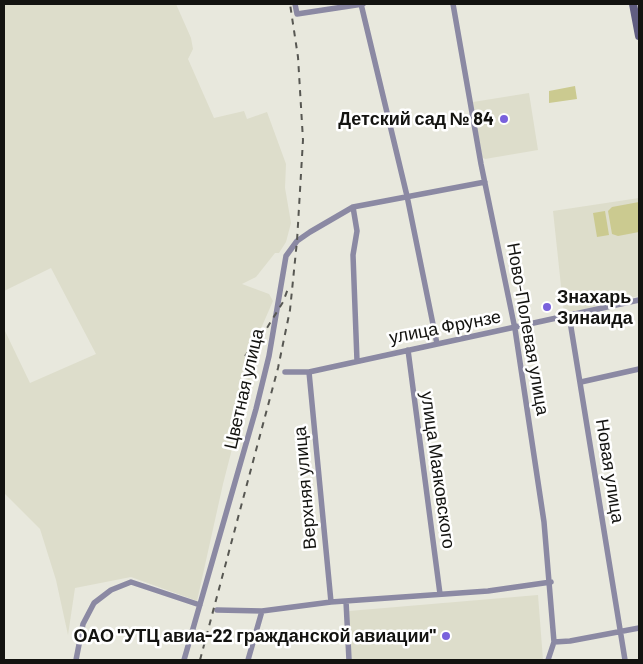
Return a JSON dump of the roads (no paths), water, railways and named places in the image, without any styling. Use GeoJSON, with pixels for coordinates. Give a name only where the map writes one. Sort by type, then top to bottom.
{"type":"FeatureCollection","features":[{"type":"Feature","properties":{"kind":"street"},"geometry":{"type":"LineString","coordinates":[[295,4],[297,14],[362,4],[408,196],[438,344]]}},
{"type":"Feature","properties":{"kind":"street","name":"Ново-Полевая улица"},"geometry":{"type":"LineString","coordinates":[[453,4],[485,182],[515,329],[550,582],[554,642],[548,660]]}},
{"type":"Feature","properties":{"kind":"street"},"geometry":{"type":"LineString","coordinates":[[633,4],[639,36]]}},
{"type":"Feature","properties":{"kind":"street"},"geometry":{"type":"LineString","coordinates":[[408,196],[485,182]]}},
{"type":"Feature","properties":{"kind":"street","name":"Цветная улица"},"geometry":{"type":"LineString","coordinates":[[184,660],[242,465],[267,365],[286,256],[306,235],[354,207],[408,196]]}},
{"type":"Feature","properties":{"kind":"street"},"geometry":{"type":"LineString","coordinates":[[354,207],[357,231],[353,254],[357,361]]}},
{"type":"Feature","properties":{"kind":"street","name":"улица Фрунзе"},"geometry":{"type":"LineString","coordinates":[[284,372],[309,372],[515,329],[639,300]]}},
{"type":"Feature","properties":{"kind":"street","name":"Новая улица"},"geometry":{"type":"LineString","coordinates":[[569,315],[625,660]]}},
{"type":"Feature","properties":{"kind":"street","name":"улица Маяковского"},"geometry":{"type":"LineString","coordinates":[[408,350],[440,594]]}},
{"type":"Feature","properties":{"kind":"street"},"geometry":{"type":"LineString","coordinates":[[581,382],[639,369]]}},
{"type":"Feature","properties":{"kind":"street","name":"Верхняя улица"},"geometry":{"type":"LineString","coordinates":[[309,372],[331,602]]}},
{"type":"Feature","properties":{"kind":"street"},"geometry":{"type":"LineString","coordinates":[[76,660],[83,624],[94,603],[111,590],[131,582],[200,605]]}},
{"type":"Feature","properties":{"kind":"street"},"geometry":{"type":"LineString","coordinates":[[217,610],[262,611],[346,600],[440,594],[550,582]]}},
{"type":"Feature","properties":{"kind":"street"},"geometry":{"type":"LineString","coordinates":[[346,600],[349,660]]}},
{"type":"Feature","properties":{"kind":"street"},"geometry":{"type":"LineString","coordinates":[[248,660],[262,611]]}},
{"type":"Feature","properties":{"kind":"street"},"geometry":{"type":"LineString","coordinates":[[554,642],[639,628]]}},
{"type":"Feature","properties":{"kind":"railway"},"geometry":{"type":"LineString","coordinates":[[200,660],[278,368],[290,310],[297,241],[303,140],[298,57],[290,4]]}},
{"type":"Feature","properties":{"kind":"railway"},"geometry":{"type":"LineString","coordinates":[[245,356],[262,336],[283,302],[289,286]]}},
{"type":"Feature","properties":{"kind":"place","name":"Детский сад № 84"},"geometry":{"type":"Point","coordinates":[504,119]}},
{"type":"Feature","properties":{"kind":"place","name":"Знахарь Зинаида"},"geometry":{"type":"Point","coordinates":[547,307]}},
{"type":"Feature","properties":{"kind":"place","name":"ОАО \"УТЦ авиа-22 гражданской авиации\""},"geometry":{"type":"Point","coordinates":[446,636]}}]}
